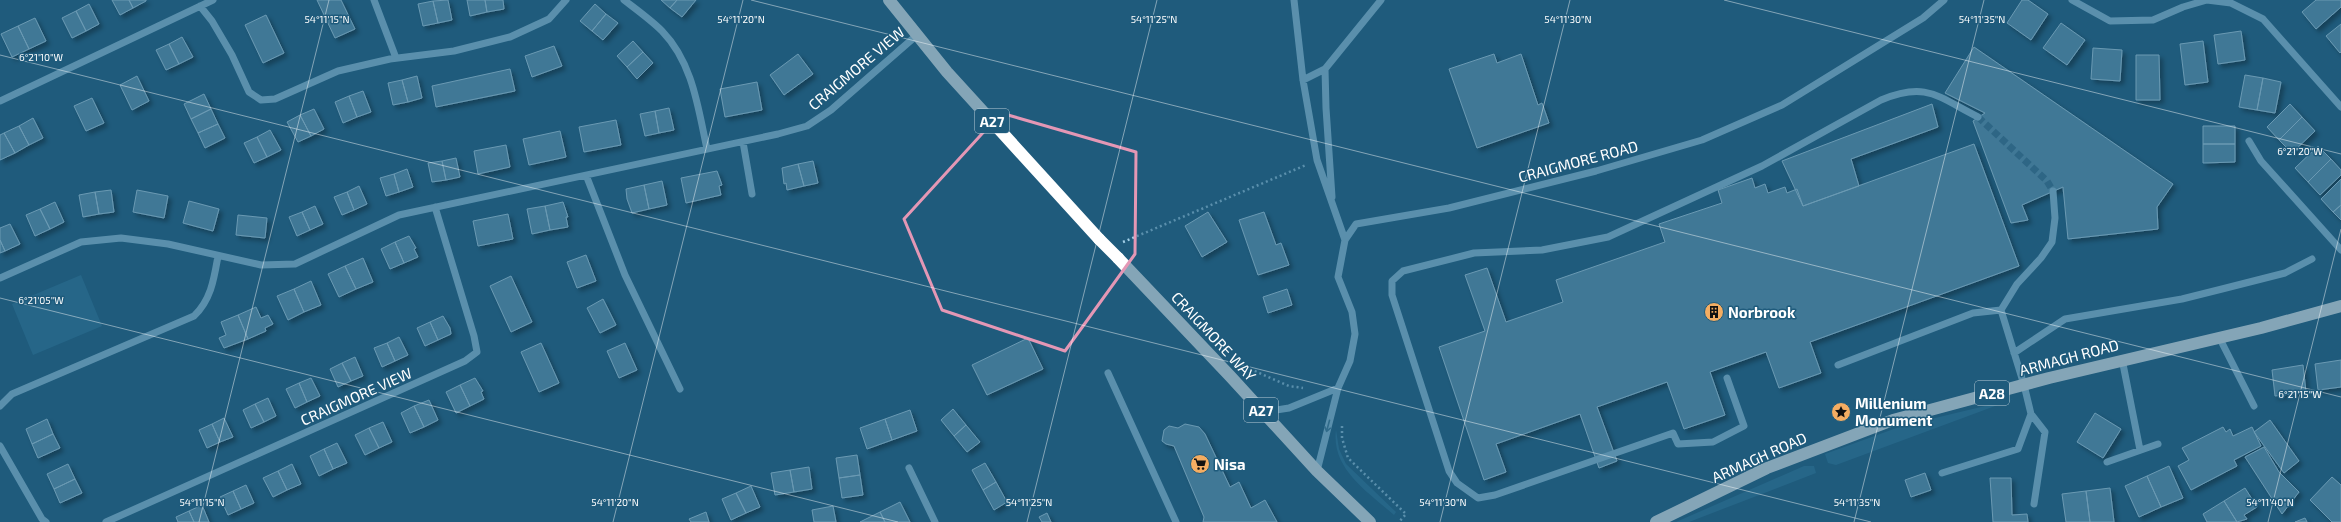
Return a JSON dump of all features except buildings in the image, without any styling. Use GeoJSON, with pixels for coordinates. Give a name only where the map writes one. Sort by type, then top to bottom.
{"type":"FeatureCollection","features":[{"type":"Feature","properties":{"kind":"highway","name":"A27"},"geometry":{"type":"LineString","coordinates":[[889,0],[917,34]]}},
{"type":"Feature","properties":{"kind":"highway","name":"CRAIGMORE WAY"},"geometry":{"type":"LineString","coordinates":[[917,34],[947,72],[1099,238],[1263,412],[1316,471],[1370,522]]}},
{"type":"Feature","properties":{"kind":"highway","name":"ARMAGH ROAD"},"geometry":{"type":"LineString","coordinates":[[1656,522],[1767,468],[1886,422],[2122,359],[2219,337],[2341,306]]}},
{"type":"Feature","properties":{"kind":"street"},"geometry":{"type":"LineString","coordinates":[[0,101],[213,0]]}},
{"type":"Feature","properties":{"kind":"street"},"geometry":{"type":"LineString","coordinates":[[374,0],[396,58]]}},
{"type":"Feature","properties":{"kind":"street"},"geometry":{"type":"LineString","coordinates":[[200,6],[212,21],[232,55],[249,92],[262,100],[275,99],[338,71],[396,58],[454,51],[510,37],[549,19],[566,0]]}},
{"type":"Feature","properties":{"kind":"street"},"geometry":{"type":"LineString","coordinates":[[624,0],[662,31],[679,52],[693,84],[707,149]]}},
{"type":"Feature","properties":{"kind":"street"},"geometry":{"type":"LineString","coordinates":[[1294,0],[1303,80],[1318,160],[1345,240]]}},
{"type":"Feature","properties":{"kind":"street"},"geometry":{"type":"LineString","coordinates":[[1303,80],[1326,69],[1381,0]]}},
{"type":"Feature","properties":{"kind":"street","name":"CRAIGMORE ROAD"},"geometry":{"type":"LineString","coordinates":[[1316,471],[1338,388],[1350,361],[1355,334],[1352,312],[1338,277],[1345,240],[1356,224],[1449,208],[1596,170],[1702,140],[1782,105],[1923,18],[1944,0]]}},
{"type":"Feature","properties":{"kind":"street"},"geometry":{"type":"LineString","coordinates":[[2072,0],[2110,21],[2153,20],[2183,7],[2207,0],[2231,3],[2264,19],[2341,107]]}},
{"type":"Feature","properties":{"kind":"street","name":"CRAIGMORE VIEW"},"geometry":{"type":"LineString","coordinates":[[0,278],[81,242],[121,238],[168,244],[261,265],[295,264],[399,215],[743,142],[807,126],[831,110],[917,34]]}},
{"type":"Feature","properties":{"kind":"street"},"geometry":{"type":"LineString","coordinates":[[1326,69],[1326,108],[1333,208]]}},
{"type":"Feature","properties":{"kind":"street"},"geometry":{"type":"LineString","coordinates":[[1727,378],[1744,426],[1713,442],[1678,444],[1673,433],[1495,495],[1478,498],[1457,484],[1449,471],[1394,301],[1392,281],[1403,271],[1474,253],[1542,250],[1608,237],[1762,166],[1880,100],[1898,93],[1913,90],[1926,91],[1978,117]]}},
{"type":"Feature","properties":{"kind":"street"},"geometry":{"type":"LineString","coordinates":[[2249,141],[2260,161],[2341,250]]}},
{"type":"Feature","properties":{"kind":"street"},"geometry":{"type":"LineString","coordinates":[[743,142],[752,194]]}},
{"type":"Feature","properties":{"kind":"street"},"geometry":{"type":"LineString","coordinates":[[586,175],[625,276],[680,389]]}},
{"type":"Feature","properties":{"kind":"street"},"geometry":{"type":"LineString","coordinates":[[2034,504],[2045,432],[2031,414],[2024,385],[2001,310],[2017,284],[2041,258],[2052,242],[2055,218],[2053,191]]}},
{"type":"Feature","properties":{"kind":"street","name":"CRAIGMORE VIEW"},"geometry":{"type":"LineString","coordinates":[[106,522],[465,361],[476,352],[474,336],[435,207]]}},
{"type":"Feature","properties":{"kind":"street"},"geometry":{"type":"LineString","coordinates":[[0,406],[12,394],[194,316],[204,307],[212,286],[218,256]]}},
{"type":"Feature","properties":{"kind":"street"},"geometry":{"type":"LineString","coordinates":[[2014,353],[2065,319],[2182,299],[2285,273],[2312,259]]}},
{"type":"Feature","properties":{"kind":"street"},"geometry":{"type":"LineString","coordinates":[[1838,365],[1973,313],[2001,310]]}},
{"type":"Feature","properties":{"kind":"street"},"geometry":{"type":"LineString","coordinates":[[2219,337],[2254,406]]}},
{"type":"Feature","properties":{"kind":"street"},"geometry":{"type":"LineString","coordinates":[[2122,359],[2140,450]]}},
{"type":"Feature","properties":{"kind":"street"},"geometry":{"type":"LineString","coordinates":[[1108,373],[1176,522]]}},
{"type":"Feature","properties":{"kind":"street"},"geometry":{"type":"LineString","coordinates":[[1263,412],[1289,408],[1338,388]]}},
{"type":"Feature","properties":{"kind":"street"},"geometry":{"type":"LineString","coordinates":[[1942,474],[2018,449],[2031,414]]}},
{"type":"Feature","properties":{"kind":"street"},"geometry":{"type":"LineString","coordinates":[[2107,462],[2158,444]]}},
{"type":"Feature","properties":{"kind":"street"},"geometry":{"type":"LineString","coordinates":[[0,446],[42,519],[46,522]]}},
{"type":"Feature","properties":{"kind":"street"},"geometry":{"type":"LineString","coordinates":[[909,468],[935,522]]}},
{"type":"Feature","properties":{"kind":"path"},"geometry":{"type":"LineString","coordinates":[[1132,237],[1318,160]]}},
{"type":"Feature","properties":{"kind":"path"},"geometry":{"type":"LineString","coordinates":[[1238,364],[1289,386],[1304,388],[1309,386]]}},
{"type":"Feature","properties":{"kind":"path"},"geometry":{"type":"LineString","coordinates":[[1343,418],[1342,438],[1348,458],[1406,514],[1399,522]]}},
{"type":"Feature","properties":{"kind":"highlighted area"},"geometry":{"type":"Polygon","coordinates":[[[1001,113],[1136,152],[1135,254],[1065,351],[942,310],[904,219],[1001,113]]]}},
{"type":"Feature","properties":{"kind":"shaded area"},"geometry":{"type":"Polygon","coordinates":[[[81,275],[102,326],[33,355],[12,304],[81,275]]]}},
{"type":"Feature","properties":{"kind":"shaded area"},"geometry":{"type":"Polygon","coordinates":[[[2014,399],[1836,465],[1828,463],[1825,454],[1902,426],[2014,399]]]}},
{"type":"Feature","properties":{"kind":"shaded area"},"geometry":{"type":"Polygon","coordinates":[[[1336,430],[1339,449],[1346,464],[1396,512],[1394,515],[1363,488],[1345,468],[1339,456],[1336,444],[1336,430]]]}},
{"type":"Feature","properties":{"kind":"shaded area"},"geometry":{"type":"Polygon","coordinates":[[[1804,466],[1814,466],[1816,473],[1689,522],[1676,522],[1804,466]]]}},
{"type":"Feature","properties":{"kind":"tunnel"},"geometry":{"type":"LineString","coordinates":[[1978,117],[2047,181],[2053,191]]}},
{"type":"Feature","properties":{"kind":"place","name":"Norbrook"},"geometry":{"type":"Point","coordinates":[1714,312]}},
{"type":"Feature","properties":{"kind":"place","name":"Millenium Monument"},"geometry":{"type":"Point","coordinates":[1841,412]}},
{"type":"Feature","properties":{"kind":"place","name":"Nisa"},"geometry":{"type":"Point","coordinates":[1200,464]}}]}
